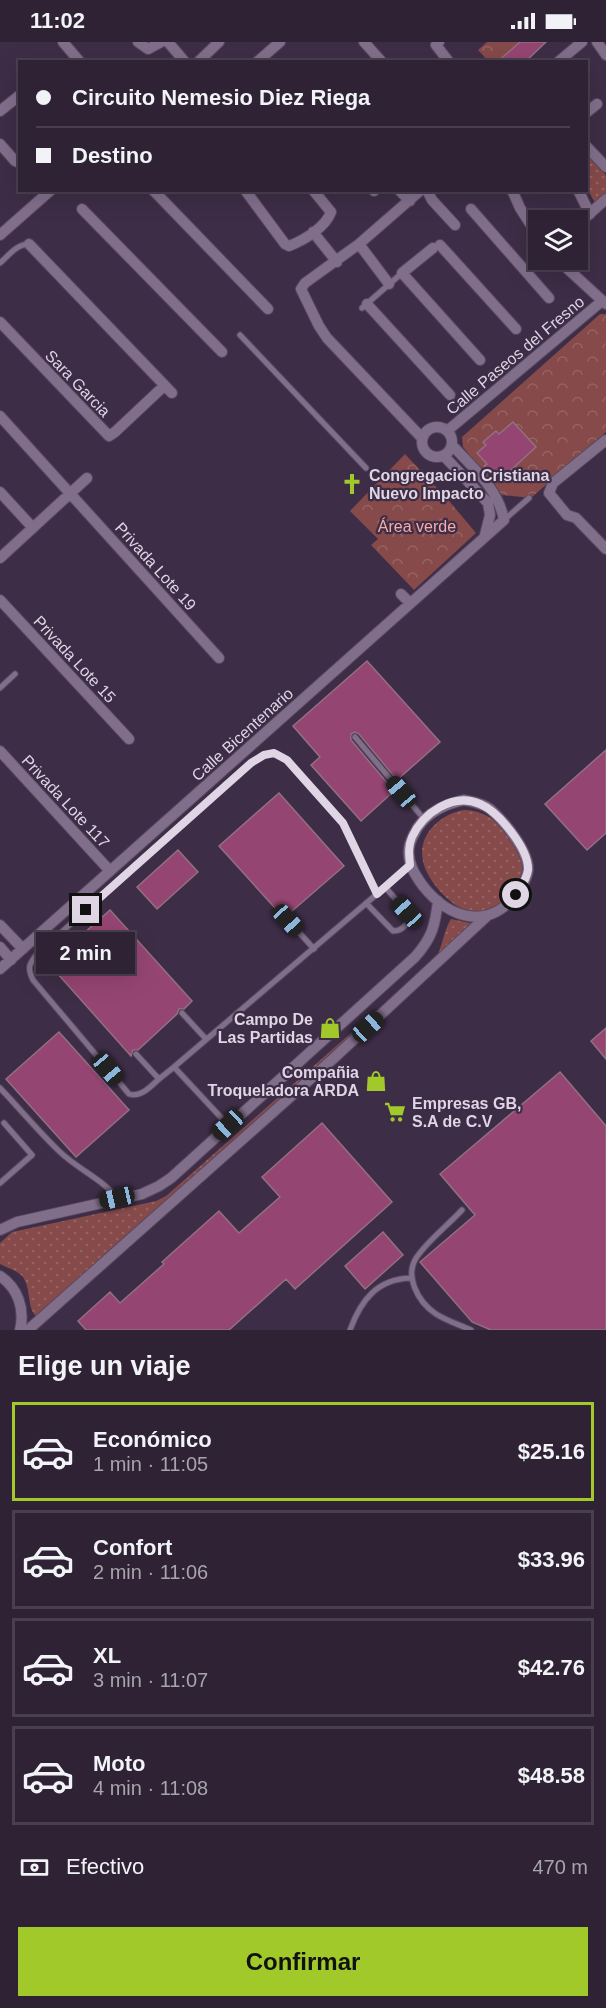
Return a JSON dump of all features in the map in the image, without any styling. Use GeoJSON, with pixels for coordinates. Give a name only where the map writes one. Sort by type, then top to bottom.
{"type":"FeatureCollection","features":[{"type":"Feature","properties":{"kind":"street"},"geometry":{"type":"LineString","coordinates":[[63,42],[78,60]]}},
{"type":"Feature","properties":{"kind":"street"},"geometry":{"type":"LineString","coordinates":[[138,42],[148,49],[161,42]]}},
{"type":"Feature","properties":{"kind":"street"},"geometry":{"type":"LineString","coordinates":[[168,42],[183,60]]}},
{"type":"Feature","properties":{"kind":"street"},"geometry":{"type":"LineString","coordinates":[[200,60],[219,42]]}},
{"type":"Feature","properties":{"kind":"street"},"geometry":{"type":"LineString","coordinates":[[260,60],[280,42]]}},
{"type":"Feature","properties":{"kind":"street"},"geometry":{"type":"LineString","coordinates":[[364,42],[380,60]]}},
{"type":"Feature","properties":{"kind":"street"},"geometry":{"type":"LineString","coordinates":[[560,60],[582,42]]}},
{"type":"Feature","properties":{"kind":"street"},"geometry":{"type":"LineString","coordinates":[[597,42],[606,55]]}},
{"type":"Feature","properties":{"kind":"street"},"geometry":{"type":"LineString","coordinates":[[437,43],[448,60]]}},
{"type":"Feature","properties":{"kind":"street"},"geometry":{"type":"LineString","coordinates":[[0,111],[18,97]]}},
{"type":"Feature","properties":{"kind":"street"},"geometry":{"type":"LineString","coordinates":[[588,111],[597,104]]}},
{"type":"Feature","properties":{"kind":"street"},"geometry":{"type":"LineString","coordinates":[[0,144],[18,162]]}},
{"type":"Feature","properties":{"kind":"street"},"geometry":{"type":"LineString","coordinates":[[588,148],[606,167]]}},
{"type":"Feature","properties":{"kind":"street"},"geometry":{"type":"LineString","coordinates":[[0,235],[49,192]]}},
{"type":"Feature","properties":{"kind":"street"},"geometry":{"type":"LineString","coordinates":[[155,192],[268,309]]}},
{"type":"Feature","properties":{"kind":"street"},"geometry":{"type":"LineString","coordinates":[[246,192],[287,246],[313,232],[327,220],[331,212],[315,192]]}},
{"type":"Feature","properties":{"kind":"street"},"geometry":{"type":"LineString","coordinates":[[401,192],[410,201]]}},
{"type":"Feature","properties":{"kind":"street"},"geometry":{"type":"LineString","coordinates":[[419,192],[337,262],[305,283],[301,289],[327,338],[422,438]]}},
{"type":"Feature","properties":{"kind":"street"},"geometry":{"type":"LineString","coordinates":[[428,192],[432,200],[455,225]]}},
{"type":"Feature","properties":{"kind":"street"},"geometry":{"type":"LineString","coordinates":[[513,192],[528,220]]}},
{"type":"Feature","properties":{"kind":"street"},"geometry":{"type":"LineString","coordinates":[[579,192],[590,214],[606,199]]}},
{"type":"Feature","properties":{"kind":"street"},"geometry":{"type":"LineString","coordinates":[[82,209],[222,352]]}},
{"type":"Feature","properties":{"kind":"street"},"geometry":{"type":"LineString","coordinates":[[471,209],[549,298]]}},
{"type":"Feature","properties":{"kind":"street"},"geometry":{"type":"LineString","coordinates":[[313,232],[337,262]]}},
{"type":"Feature","properties":{"kind":"street","name":"Sara Garcia"},"geometry":{"type":"LineString","coordinates":[[0,322],[109,436],[168,389],[29,244]]}},
{"type":"Feature","properties":{"kind":"street"},"geometry":{"type":"LineString","coordinates":[[359,244],[389,284]]}},
{"type":"Feature","properties":{"kind":"street"},"geometry":{"type":"LineString","coordinates":[[480,360],[402,273],[436,246],[516,330]]}},
{"type":"Feature","properties":{"kind":"street"},"geometry":{"type":"LineString","coordinates":[[569,270],[604,303]]}},
{"type":"Feature","properties":{"kind":"street","name":"Calle Paseos del Fresno"},"geometry":{"type":"LineString","coordinates":[[447,431],[604,303]]}},
{"type":"Feature","properties":{"kind":"street"},"geometry":{"type":"LineString","coordinates":[[364,306],[450,395]]}},
{"type":"Feature","properties":{"kind":"street","name":"Privada Lote 19"},"geometry":{"type":"LineString","coordinates":[[0,416],[219,658]]}},
{"type":"Feature","properties":{"kind":"street"},"geometry":{"type":"LineString","coordinates":[[452,445],[448,453],[436,458],[427,455],[422,447],[422,438],[424,433],[432,427],[443,428],[447,431],[452,445],[494,491],[500,502],[504,520]]}},
{"type":"Feature","properties":{"kind":"street"},"geometry":{"type":"LineString","coordinates":[[606,440],[553,483],[549,493],[567,515],[576,518],[606,549]]}},
{"type":"Feature","properties":{"kind":"street"},"geometry":{"type":"LineString","coordinates":[[444,456],[488,503],[490,514],[485,536]]}},
{"type":"Feature","properties":{"kind":"street"},"geometry":{"type":"LineString","coordinates":[[0,558],[87,478]]}},
{"type":"Feature","properties":{"kind":"street"},"geometry":{"type":"LineString","coordinates":[[0,492],[33,528]]}},
{"type":"Feature","properties":{"kind":"street","name":"Calle Bicentenario"},"geometry":{"type":"LineString","coordinates":[[0,969],[23,949],[61,907],[110,871],[504,520]]}},
{"type":"Feature","properties":{"kind":"street"},"geometry":{"type":"LineString","coordinates":[[401,594],[410,603]]}},
{"type":"Feature","properties":{"kind":"street","name":"Privada Lote 15"},"geometry":{"type":"LineString","coordinates":[[0,600],[129,739]]}},
{"type":"Feature","properties":{"kind":"street","name":"Privada Lote 117"},"geometry":{"type":"LineString","coordinates":[[0,751],[110,871]]}},
{"type":"Feature","properties":{"kind":"street"},"geometry":{"type":"LineString","coordinates":[[28,1330],[334,1059],[487,916],[516,895],[528,870],[526,857],[518,841],[490,809],[479,803],[464,800],[448,803],[424,819],[411,838],[410,865],[438,901],[460,914],[471,917],[487,916]]}},
{"type":"Feature","properties":{"kind":"street"},"geometry":{"type":"LineString","coordinates":[[0,1230],[17,1222],[142,1194],[171,1178],[415,957],[428,943],[433,931],[438,901]]}},
{"type":"Feature","properties":{"kind":"street"},"geometry":{"type":"LineString","coordinates":[[0,924],[23,949]]}},
{"type":"Feature","properties":{"kind":"street"},"geometry":{"type":"LineString","coordinates":[[0,947],[11,960]]}},
{"type":"Feature","properties":{"kind":"street"},"geometry":{"type":"LineString","coordinates":[[321,1043],[334,1059]]}},
{"type":"Feature","properties":{"kind":"street"},"geometry":{"type":"LineString","coordinates":[[0,1276],[12,1286],[17,1296],[21,1315],[20,1330]]}},
{"type":"Feature","properties":{"kind":"lane","name":"Sara Garcia"},"geometry":{"type":"LineString","coordinates":[[0,263],[18,247],[29,244]]}},
{"type":"Feature","properties":{"kind":"lane"},"geometry":{"type":"LineString","coordinates":[[364,306],[402,273]]}},
{"type":"Feature","properties":{"kind":"lane"},"geometry":{"type":"LineString","coordinates":[[240,335],[366,468]]}},
{"type":"Feature","properties":{"kind":"lane"},"geometry":{"type":"LineString","coordinates":[[504,520],[530,498]]}},
{"type":"Feature","properties":{"kind":"lane"},"geometry":{"type":"LineString","coordinates":[[0,688],[15,674]]}},
{"type":"Feature","properties":{"kind":"lane"},"geometry":{"type":"LineString","coordinates":[[355,737],[424,819]]}},
{"type":"Feature","properties":{"kind":"lane"},"geometry":{"type":"LineString","coordinates":[[377,894],[343,823],[287,760],[274,753],[264,755],[251,763],[45,947],[29,964],[29,972],[33,980],[129,1094],[135,1096],[159,1080],[314,949],[366,903],[377,894],[410,865]]}},
{"type":"Feature","properties":{"kind":"lane"},"geometry":{"type":"LineString","coordinates":[[366,903],[393,931],[405,927],[409,921],[407,912],[385,887]]}},
{"type":"Feature","properties":{"kind":"lane"},"geometry":{"type":"LineString","coordinates":[[288,920],[314,949]]}},
{"type":"Feature","properties":{"kind":"lane"},"geometry":{"type":"LineString","coordinates":[[182,1013],[206,1040]]}},
{"type":"Feature","properties":{"kind":"lane"},"geometry":{"type":"LineString","coordinates":[[136,1054],[159,1080]]}},
{"type":"Feature","properties":{"kind":"lane"},"geometry":{"type":"LineString","coordinates":[[174,1067],[228,1125]]}},
{"type":"Feature","properties":{"kind":"lane"},"geometry":{"type":"LineString","coordinates":[[0,1088],[61,1152],[74,1164],[101,1180],[117,1198]]}},
{"type":"Feature","properties":{"kind":"lane"},"geometry":{"type":"LineString","coordinates":[[0,1183],[32,1155],[4,1123]]}},
{"type":"Feature","properties":{"kind":"lane"},"geometry":{"type":"LineString","coordinates":[[462,1210],[418,1255],[412,1266],[411,1278],[425,1306],[438,1315],[471,1330]]}},
{"type":"Feature","properties":{"kind":"lane"},"geometry":{"type":"LineString","coordinates":[[350,1330],[356,1312],[369,1295],[386,1283],[400,1278],[411,1278]]}},
{"type":"Feature","properties":{"kind":"green space"},"geometry":{"type":"Polygon","coordinates":[[[487,42],[520,42],[498,60],[487,60],[478,50],[487,42]]]}},
{"type":"Feature","properties":{"kind":"green space"},"geometry":{"type":"Polygon","coordinates":[[[588,155],[606,175],[606,195],[596,205],[588,190],[588,155]]]}},
{"type":"Feature","properties":{"kind":"green space"},"geometry":{"type":"Polygon","coordinates":[[[600,314],[606,314],[606,432],[531,498],[502,495],[463,447],[462,437],[600,314]]]}},
{"type":"Feature","properties":{"kind":"green space","name":"Área verde"},"geometry":{"type":"Polygon","coordinates":[[[405,454],[476,533],[414,590],[371,545],[378,539],[350,511],[405,454]]]}},
{"type":"Feature","properties":{"kind":"green space"},"geometry":{"type":"Polygon","coordinates":[[[464,810],[482,813],[497,822],[509,835],[523,862],[523,873],[518,889],[507,901],[484,912],[475,913],[455,905],[438,889],[423,861],[424,843],[432,827],[447,816],[464,810]]]}},
{"type":"Feature","properties":{"kind":"green space"},"geometry":{"type":"Polygon","coordinates":[[[451,919],[475,924],[37,1317],[31,1308],[27,1286],[22,1276],[0,1264],[0,1243],[12,1232],[156,1201],[166,1196],[435,959],[451,919]]]}},
{"type":"Feature","properties":{"kind":"building"},"geometry":{"type":"Polygon","coordinates":[[[520,42],[546,42],[527,60],[499,60],[520,42]]]}},
{"type":"Feature","properties":{"kind":"building"},"geometry":{"type":"Polygon","coordinates":[[[513,422],[536,447],[498,482],[484,466],[487,464],[477,453],[486,445],[483,442],[496,431],[499,434],[513,422]]]}},
{"type":"Feature","properties":{"kind":"building"},"geometry":{"type":"Polygon","coordinates":[[[367,661],[440,742],[397,780],[359,734],[355,732],[351,734],[351,740],[394,791],[361,821],[311,765],[320,757],[293,726],[367,661]]]}},
{"type":"Feature","properties":{"kind":"building"},"geometry":{"type":"Polygon","coordinates":[[[606,750],[606,833],[587,850],[545,804],[606,750]]]}},
{"type":"Feature","properties":{"kind":"building"},"geometry":{"type":"Polygon","coordinates":[[[279,793],[344,866],[284,918],[219,846],[279,793]]]}},
{"type":"Feature","properties":{"kind":"building"},"geometry":{"type":"Polygon","coordinates":[[[178,850],[198,872],[157,909],[137,887],[178,850]]]}},
{"type":"Feature","properties":{"kind":"building"},"geometry":{"type":"Polygon","coordinates":[[[110,910],[192,1001],[184,1009],[179,1009],[177,1014],[138,1050],[133,1050],[131,1056],[49,964],[110,910]]]}},
{"type":"Feature","properties":{"kind":"building"},"geometry":{"type":"Polygon","coordinates":[[[606,1028],[606,1059],[591,1041],[606,1028]]]}},
{"type":"Feature","properties":{"kind":"building"},"geometry":{"type":"Polygon","coordinates":[[[59,1032],[129,1110],[76,1157],[6,1079],[59,1032]]]}},
{"type":"Feature","properties":{"kind":"building"},"geometry":{"type":"Polygon","coordinates":[[[560,1072],[606,1126],[606,1330],[491,1330],[472,1322],[420,1262],[475,1215],[440,1174],[560,1072]]]}},
{"type":"Feature","properties":{"kind":"building"},"geometry":{"type":"Polygon","coordinates":[[[322,1123],[392,1202],[295,1289],[286,1279],[229,1330],[86,1330],[78,1321],[110,1292],[120,1303],[219,1211],[239,1233],[280,1197],[262,1177],[322,1123]]]}},
{"type":"Feature","properties":{"kind":"building"},"geometry":{"type":"Polygon","coordinates":[[[383,1232],[403,1255],[365,1289],[345,1266],[383,1232]]]}},
{"type":"Feature","properties":{"kind":"place","name":"Congregacion Cristiana Nuevo Impacto"},"geometry":{"type":"Point","coordinates":[352,484]}},
{"type":"Feature","properties":{"kind":"place","name":"Campo De Las Partidas"},"geometry":{"type":"Point","coordinates":[330,1028]}},
{"type":"Feature","properties":{"kind":"place","name":"Compañia Troqueladora ARDA"},"geometry":{"type":"Point","coordinates":[376,1081]}},
{"type":"Feature","properties":{"kind":"place","name":"Empresas GB, S.A de C.V"},"geometry":{"type":"Point","coordinates":[395,1112]}},
{"type":"Feature","properties":{"kind":"route"},"geometry":{"type":"LineString","coordinates":[[86,910],[251,763],[264,755],[274,753],[287,760],[343,823],[377,894],[410,865],[411,838],[424,819],[448,803],[464,800],[479,803],[490,809],[518,841],[526,857],[528,870],[516,895]]}}]}
